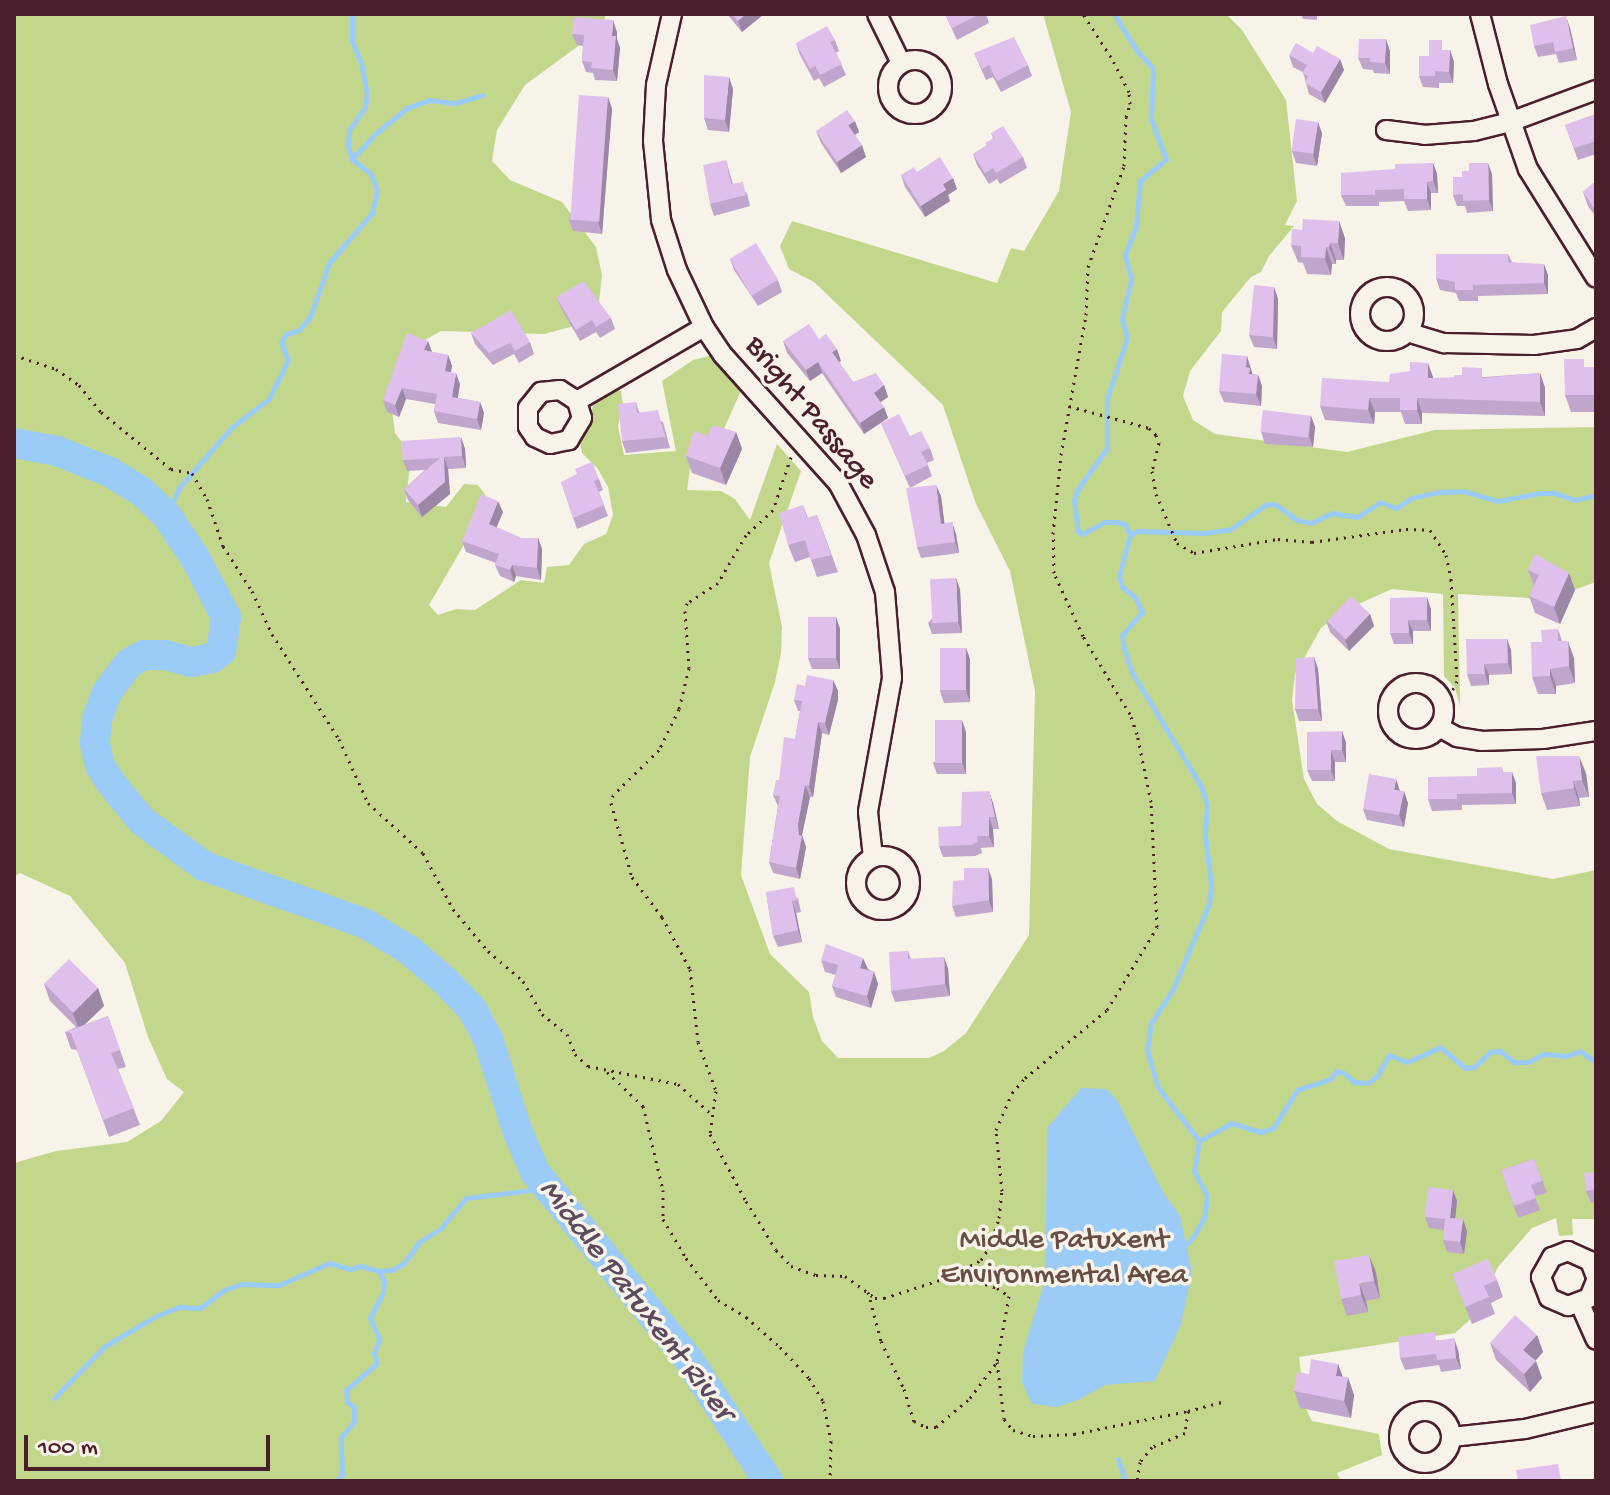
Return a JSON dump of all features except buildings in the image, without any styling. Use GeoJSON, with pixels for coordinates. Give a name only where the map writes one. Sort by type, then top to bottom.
{"type":"FeatureCollection","features":[{"type":"Feature","properties":{"kind":"street","name":"Bright Passage"},"geometry":{"type":"LineString","coordinates":[[672,14],[656,85],[653,167],[668,242],[686,292],[723,355],[838,483],[855,511],[878,563],[885,592],[892,678],[868,812],[873,857]]}},
{"type":"Feature","properties":{"kind":"street"},"geometry":{"type":"LineString","coordinates":[[877,14],[901,63]]}},
{"type":"Feature","properties":{"kind":"street"},"geometry":{"type":"LineString","coordinates":[[1480,14],[1510,122],[1528,169],[1550,210],[1596,278]]}},
{"type":"Feature","properties":{"kind":"street"},"geometry":{"type":"LineString","coordinates":[[1386,130],[1450,134],[1510,122],[1596,90]]}},
{"type":"Feature","properties":{"kind":"street"},"geometry":{"type":"LineString","coordinates":[[577,401],[704,327]]}},
{"type":"Feature","properties":{"kind":"street"},"geometry":{"type":"LineString","coordinates":[[1407,332],[1444,343],[1534,345],[1577,339],[1596,328]]}},
{"type":"Feature","properties":{"kind":"street"},"geometry":{"type":"LineString","coordinates":[[1404,685],[1428,685],[1441,697],[1444,707],[1439,727],[1423,738],[1407,738],[1394,729],[1387,714],[1388,703],[1404,685]]}},
{"type":"Feature","properties":{"kind":"street"},"geometry":{"type":"LineString","coordinates":[[1439,727],[1457,737],[1481,741],[1543,739],[1596,731]]}},
{"type":"Feature","properties":{"kind":"street"},"geometry":{"type":"LineString","coordinates":[[1575,1252],[1590,1261],[1596,1279],[1589,1298],[1580,1304],[1568,1306],[1549,1298],[1543,1287],[1545,1265],[1559,1253],[1575,1252]]}},
{"type":"Feature","properties":{"kind":"street"},"geometry":{"type":"LineString","coordinates":[[1580,1304],[1596,1340]]}},
{"type":"Feature","properties":{"kind":"street"},"geometry":{"type":"LineString","coordinates":[[1452,1437],[1525,1429],[1596,1412]]}},
{"type":"Feature","properties":{"kind":"path"},"geometry":{"type":"LineString","coordinates":[[804,445],[785,467],[773,510],[746,535],[718,583],[687,603],[687,687],[659,750],[613,795],[611,803],[632,877],[662,917],[690,969],[698,1042],[716,1091],[710,1134],[776,1250],[803,1272],[845,1276],[875,1298],[895,1296],[955,1274],[981,1260],[996,1230],[1002,1191],[996,1130],[1012,1093],[1033,1071],[1107,1010],[1157,927],[1151,802],[1137,734],[1123,702],[1083,636],[1054,573],[1053,534],[1069,406],[1086,315],[1088,267],[1124,166],[1126,117],[1130,104],[1129,92],[1111,57],[1083,14]]}},
{"type":"Feature","properties":{"kind":"path"},"geometry":{"type":"LineString","coordinates":[[14,355],[56,369],[79,385],[101,412],[171,469],[192,473],[207,499],[223,546],[252,591],[272,634],[339,739],[368,803],[423,853],[453,909],[488,951],[523,981],[542,1014],[567,1034],[575,1054],[588,1066],[678,1084],[711,1113]]}},
{"type":"Feature","properties":{"kind":"path"},"geometry":{"type":"LineString","coordinates":[[1069,406],[1149,428],[1156,435],[1159,443],[1152,471],[1167,521],[1177,543],[1194,553],[1278,539],[1312,542],[1406,529],[1430,530],[1446,555],[1451,579],[1457,681],[1454,688],[1441,697]]}},
{"type":"Feature","properties":{"kind":"path"},"geometry":{"type":"LineString","coordinates":[[605,1070],[643,1106],[663,1190],[663,1219],[686,1258],[718,1300],[746,1317],[780,1347],[809,1378],[823,1401],[831,1441],[830,1481]]}},
{"type":"Feature","properties":{"kind":"path"},"geometry":{"type":"LineString","coordinates":[[955,1274],[997,1288],[1009,1296],[997,1362],[1004,1419],[1013,1430],[1033,1436],[1074,1434],[1222,1402]]}},
{"type":"Feature","properties":{"kind":"path"},"geometry":{"type":"LineString","coordinates":[[868,1292],[881,1341],[904,1389],[914,1421],[926,1427],[936,1427],[970,1398],[997,1362]]}},
{"type":"Feature","properties":{"kind":"path"},"geometry":{"type":"LineString","coordinates":[[1137,1481],[1140,1462],[1152,1447],[1185,1433],[1188,1411]]}},
{"type":"Feature","properties":{"kind":"green space","name":"Middle Patuxent Environmental Area"},"geometry":{"type":"Polygon","coordinates":[[[14,14],[605,14],[605,19],[589,38],[525,85],[497,130],[492,161],[510,180],[562,202],[596,247],[602,275],[597,320],[544,334],[441,331],[407,350],[390,397],[395,433],[411,454],[406,502],[446,507],[464,484],[478,485],[486,496],[469,536],[429,605],[438,615],[456,609],[475,610],[521,580],[544,583],[547,567],[569,565],[584,544],[606,534],[613,515],[608,487],[598,469],[582,453],[579,437],[599,394],[610,388],[621,391],[623,404],[618,426],[624,455],[676,451],[662,381],[693,360],[713,355],[744,384],[718,442],[690,468],[687,490],[721,491],[735,499],[750,520],[777,444],[801,471],[769,563],[782,627],[781,653],[775,682],[750,757],[741,875],[770,954],[809,992],[813,1017],[822,1041],[838,1058],[929,1058],[944,1051],[966,1033],[1029,935],[1035,691],[1010,571],[976,504],[943,405],[814,282],[789,269],[780,246],[792,221],[997,283],[1011,248],[1024,251],[1059,191],[1071,112],[1043,14],[1226,14],[1242,30],[1286,100],[1297,201],[1285,225],[1294,226],[1269,256],[1261,272],[1251,277],[1222,312],[1221,331],[1190,371],[1183,396],[1193,420],[1215,434],[1347,452],[1435,430],[1596,427],[1596,582],[1548,599],[1458,594],[1460,706],[1455,688],[1444,676],[1443,594],[1392,589],[1343,611],[1321,628],[1295,674],[1292,700],[1304,779],[1317,804],[1337,821],[1389,849],[1553,879],[1596,870],[1596,1219],[1572,1219],[1573,1235],[1559,1236],[1556,1218],[1532,1228],[1498,1267],[1474,1316],[1455,1333],[1299,1357],[1305,1407],[1312,1421],[1379,1434],[1382,1455],[1337,1473],[1341,1481],[14,1481],[14,1163],[56,1151],[127,1142],[161,1121],[184,1092],[167,1079],[148,1037],[125,963],[70,896],[20,873],[14,877],[14,14]]]}},
{"type":"Feature","properties":{"kind":"water"},"geometry":{"type":"Polygon","coordinates":[[[1081,1088],[1106,1089],[1117,1100],[1163,1192],[1180,1216],[1192,1272],[1181,1324],[1155,1381],[1105,1385],[1057,1407],[1032,1404],[1022,1383],[1023,1352],[1045,1281],[1047,1128],[1081,1088]]]}},
{"type":"Feature","properties":{"kind":"waterway"},"geometry":{"type":"LineString","coordinates":[[167,516],[179,488],[232,427],[269,399],[288,360],[281,342],[286,334],[299,330],[310,317],[329,263],[372,213],[377,191],[371,174],[352,159],[348,146],[349,130],[365,107],[367,94],[361,63],[352,41],[352,14]]}},
{"type":"Feature","properties":{"kind":"waterway"},"geometry":{"type":"LineString","coordinates":[[1114,14],[1137,51],[1153,68],[1151,119],[1166,159],[1140,181],[1136,226],[1125,255],[1131,279],[1122,319],[1127,338],[1107,399],[1107,448],[1078,489],[1074,500],[1078,531],[1082,534],[1105,522],[1117,522],[1125,524],[1130,535],[1119,576],[1122,587],[1135,597],[1142,612],[1122,635],[1124,648],[1131,671],[1201,786],[1207,805],[1205,834],[1211,886],[1209,904],[1173,989],[1151,1023],[1147,1050],[1157,1086],[1199,1141],[1194,1171],[1207,1195],[1205,1215],[1188,1243],[1181,1245]]}},
{"type":"Feature","properties":{"kind":"waterway"},"geometry":{"type":"LineString","coordinates":[[352,159],[374,135],[407,108],[429,100],[455,103],[483,95]]}},
{"type":"Feature","properties":{"kind":"waterway","name":"Middle Patuxent River"},"geometry":{"type":"LineString","coordinates":[[14,443],[57,451],[110,472],[141,491],[167,516],[194,556],[226,617],[221,651],[212,658],[191,662],[165,655],[144,655],[129,663],[107,692],[97,719],[95,744],[100,766],[111,783],[142,821],[204,866],[366,924],[409,950],[472,1009],[488,1039],[517,1130],[535,1172],[688,1359],[768,1481]]}},
{"type":"Feature","properties":{"kind":"waterway"},"geometry":{"type":"LineString","coordinates":[[1130,535],[1137,531],[1204,533],[1231,529],[1265,505],[1275,504],[1297,520],[1311,523],[1332,513],[1357,517],[1380,502],[1396,508],[1412,498],[1438,492],[1463,491],[1498,501],[1540,493],[1554,493],[1575,500],[1596,495]]}},
{"type":"Feature","properties":{"kind":"waterway"},"geometry":{"type":"LineString","coordinates":[[1199,1141],[1231,1123],[1261,1132],[1273,1128],[1297,1090],[1330,1079],[1336,1071],[1344,1073],[1354,1082],[1368,1083],[1377,1076],[1389,1055],[1407,1062],[1440,1047],[1465,1068],[1474,1067],[1490,1052],[1500,1051],[1514,1062],[1528,1062],[1544,1054],[1567,1056],[1580,1051],[1596,1062]]}},
{"type":"Feature","properties":{"kind":"waterway"},"geometry":{"type":"LineString","coordinates":[[54,1398],[105,1346],[156,1316],[180,1307],[200,1308],[224,1290],[241,1284],[279,1285],[329,1263],[350,1269],[360,1266],[379,1271],[392,1270],[404,1263],[419,1242],[440,1229],[466,1198],[548,1188]]}},
{"type":"Feature","properties":{"kind":"waterway"},"geometry":{"type":"LineString","coordinates":[[337,1481],[342,1474],[341,1437],[354,1422],[354,1407],[347,1402],[346,1390],[377,1363],[374,1353],[379,1339],[370,1318],[383,1293],[384,1281],[379,1271]]}},
{"type":"Feature","properties":{"kind":"waterway"},"geometry":{"type":"LineString","coordinates":[[1118,1459],[1125,1481]]}}]}
